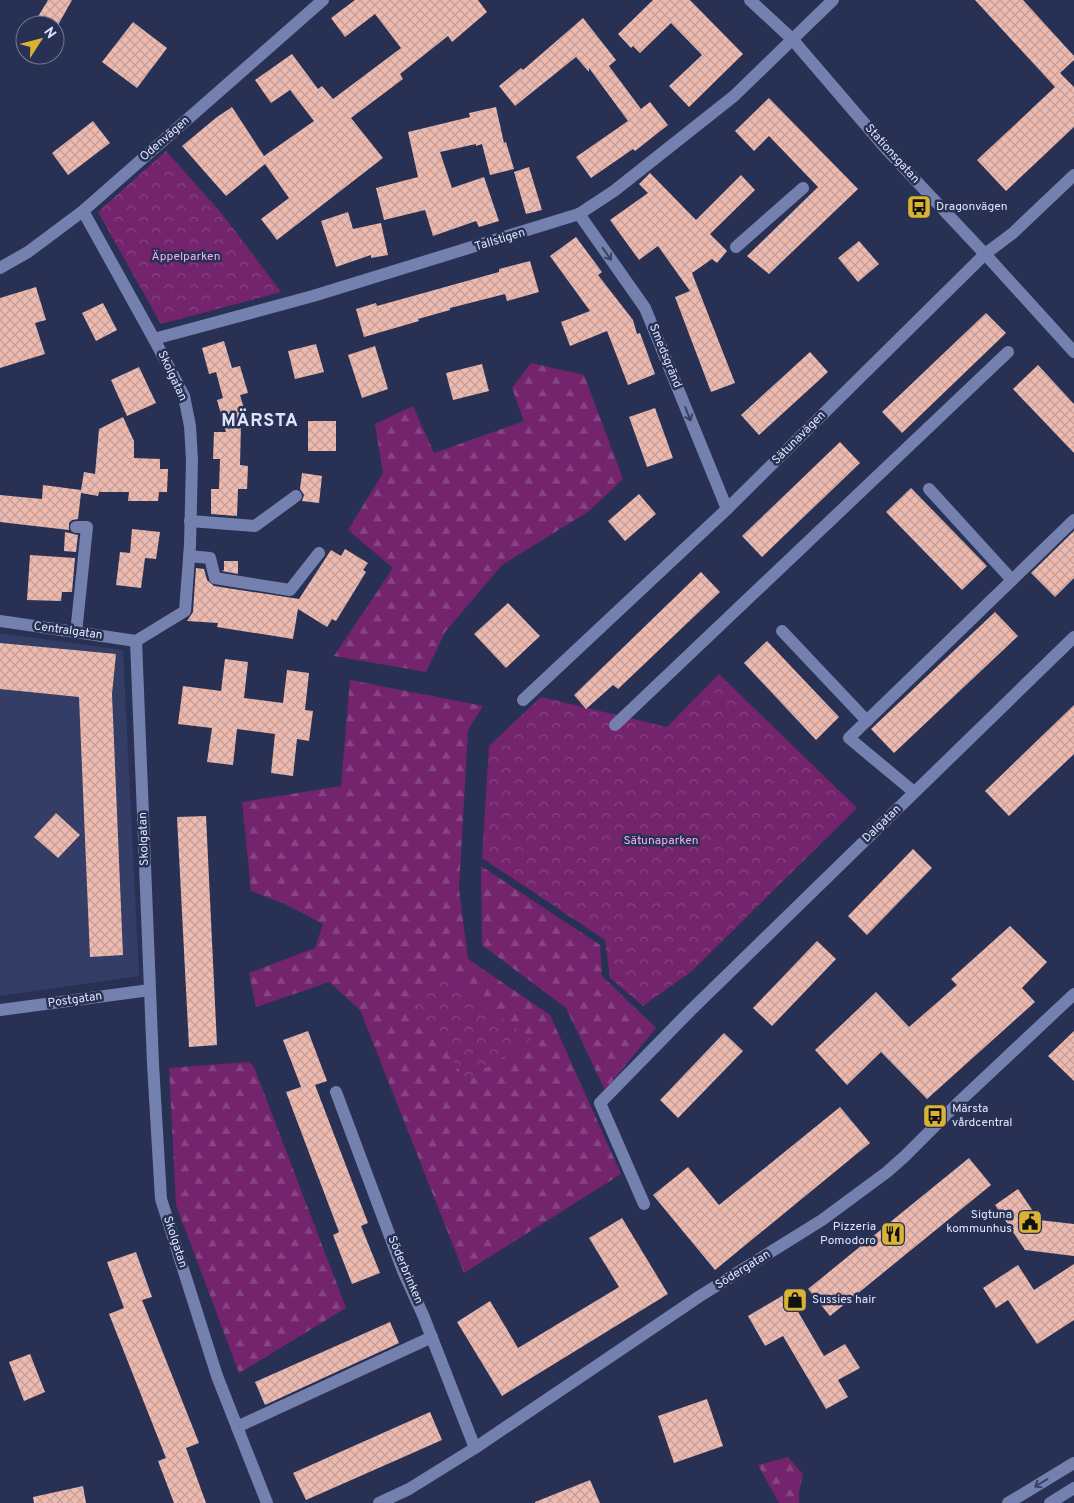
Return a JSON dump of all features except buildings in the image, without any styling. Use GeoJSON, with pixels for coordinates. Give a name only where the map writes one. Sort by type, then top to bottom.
{"type":"FeatureCollection","features":[{"type":"Feature","properties":{"kind":"street","name":"Odenvägen"},"geometry":{"type":"LineString","coordinates":[[0,268],[28,252],[83,211],[323,0]]}},
{"type":"Feature","properties":{"kind":"street","name":"Stationsgatan"},"geometry":{"type":"LineString","coordinates":[[750,0],[792,39],[888,151],[1074,352]]}},
{"type":"Feature","properties":{"kind":"street"},"geometry":{"type":"LineString","coordinates":[[792,39],[833,0]]}},
{"type":"Feature","properties":{"kind":"street","name":"Tallstigen"},"geometry":{"type":"LineString","coordinates":[[154,339],[313,296],[579,214],[614,191],[734,96],[792,39]]}},
{"type":"Feature","properties":{"kind":"street","name":"Sätunavägen"},"geometry":{"type":"LineString","coordinates":[[523,700],[727,509],[985,254],[1013,233],[1074,175]]}},
{"type":"Feature","properties":{"kind":"street"},"geometry":{"type":"LineString","coordinates":[[736,247],[803,188]]}},
{"type":"Feature","properties":{"kind":"street","name":"Skolgatan"},"geometry":{"type":"LineString","coordinates":[[83,211],[184,396],[190,426],[192,460],[185,610],[136,642],[150,990],[161,1199],[218,1376],[267,1503]]}},
{"type":"Feature","properties":{"kind":"street","name":"Smedsgränd"},"geometry":{"type":"LineString","coordinates":[[579,214],[645,308],[727,509]]}},
{"type":"Feature","properties":{"kind":"street"},"geometry":{"type":"LineString","coordinates":[[614,725],[1008,352]]}},
{"type":"Feature","properties":{"kind":"street"},"geometry":{"type":"LineString","coordinates":[[930,489],[1012,580]]}},
{"type":"Feature","properties":{"kind":"street"},"geometry":{"type":"LineString","coordinates":[[190,521],[255,526],[296,496]]}},
{"type":"Feature","properties":{"kind":"street"},"geometry":{"type":"LineString","coordinates":[[914,792],[849,738],[1074,520]]}},
{"type":"Feature","properties":{"kind":"street"},"geometry":{"type":"LineString","coordinates":[[76,527],[87,527],[76,632]]}},
{"type":"Feature","properties":{"kind":"street"},"geometry":{"type":"LineString","coordinates":[[189,556],[210,558],[214,578],[290,590],[319,553]]}},
{"type":"Feature","properties":{"kind":"street","name":"Centralgatan"},"geometry":{"type":"LineString","coordinates":[[0,621],[136,642]]}},
{"type":"Feature","properties":{"kind":"street"},"geometry":{"type":"LineString","coordinates":[[782,631],[867,721]]}},
{"type":"Feature","properties":{"kind":"street","name":"Dalgatan"},"geometry":{"type":"LineString","coordinates":[[644,1204],[600,1103],[690,1011],[1074,637]]}},
{"type":"Feature","properties":{"kind":"street","name":"Postgatan"},"geometry":{"type":"LineString","coordinates":[[0,1010],[150,990]]}},
{"type":"Feature","properties":{"kind":"street","name":"Södergatan"},"geometry":{"type":"LineString","coordinates":[[379,1503],[409,1489],[476,1448],[700,1296],[822,1220],[887,1172],[1074,994]]}},
{"type":"Feature","properties":{"kind":"street","name":"Söderbrinken"},"geometry":{"type":"LineString","coordinates":[[336,1092],[403,1271],[432,1337],[476,1448]]}},
{"type":"Feature","properties":{"kind":"street"},"geometry":{"type":"LineString","coordinates":[[238,1427],[432,1337]]}},
{"type":"Feature","properties":{"kind":"street"},"geometry":{"type":"LineString","coordinates":[[1008,1503],[1074,1463]]}},
{"type":"Feature","properties":{"kind":"street"},"geometry":{"type":"LineString","coordinates":[[1050,1503],[1074,1488]]}},
{"type":"Feature","properties":{"kind":"shaded area"},"geometry":{"type":"Polygon","coordinates":[[[0,633],[123,650],[139,976],[0,996],[0,633]]]}},
{"type":"Feature","properties":{"kind":"green space","name":"Äppelparken"},"geometry":{"type":"Polygon","coordinates":[[[166,151],[223,215],[281,292],[161,324],[98,212],[166,151]]]}},
{"type":"Feature","properties":{"kind":"green space"},"geometry":{"type":"Polygon","coordinates":[[[531,363],[584,375],[623,479],[589,511],[502,565],[445,632],[426,672],[334,656],[393,568],[348,530],[383,473],[375,424],[413,406],[434,453],[524,421],[512,388],[531,363]]]}},
{"type":"Feature","properties":{"kind":"green space","name":"Sätunaparken"},"geometry":{"type":"Polygon","coordinates":[[[719,674],[857,808],[692,971],[643,1006],[610,978],[605,940],[482,858],[489,746],[541,697],[667,727],[719,674]]]}},
{"type":"Feature","properties":{"kind":"green space"},"geometry":{"type":"Polygon","coordinates":[[[350,680],[483,706],[468,730],[459,889],[468,959],[550,1015],[621,1174],[464,1273],[360,1010],[329,982],[256,1007],[249,973],[315,948],[323,924],[285,904],[251,891],[242,802],[341,786],[350,680]]]}},
{"type":"Feature","properties":{"kind":"green space"},"geometry":{"type":"Polygon","coordinates":[[[481,866],[600,945],[602,976],[656,1028],[605,1090],[566,1008],[482,945],[481,866]]]}},
{"type":"Feature","properties":{"kind":"green space"},"geometry":{"type":"Polygon","coordinates":[[[445,973],[531,1040],[466,1080],[408,993],[445,973]]]}},
{"type":"Feature","properties":{"kind":"green space"},"geometry":{"type":"Polygon","coordinates":[[[249,1062],[254,1067],[346,1308],[239,1373],[176,1205],[169,1068],[249,1062]]]}},
{"type":"Feature","properties":{"kind":"green space"},"geometry":{"type":"Polygon","coordinates":[[[788,1457],[803,1474],[799,1492],[799,1503],[779,1503],[758,1465],[788,1457]]]}},
{"type":"Feature","properties":{"kind":"place","name":"Dragonvägen"},"geometry":{"type":"Point","coordinates":[919,207]}},
{"type":"Feature","properties":{"kind":"place","name":"Märsta vårdcentral"},"geometry":{"type":"Point","coordinates":[935,1116]}},
{"type":"Feature","properties":{"kind":"place","name":"Sigtuna kommunhus"},"geometry":{"type":"Point","coordinates":[1030,1222]}},
{"type":"Feature","properties":{"kind":"place","name":"Pizzeria Pomodoro"},"geometry":{"type":"Point","coordinates":[893,1234]}},
{"type":"Feature","properties":{"kind":"place","name":"Sussies hair"},"geometry":{"type":"Point","coordinates":[795,1300]}},
{"type":"Feature","properties":{"kind":"district","name":"MÄRSTA"},"geometry":{"type":"Point","coordinates":[260,421]}}]}
